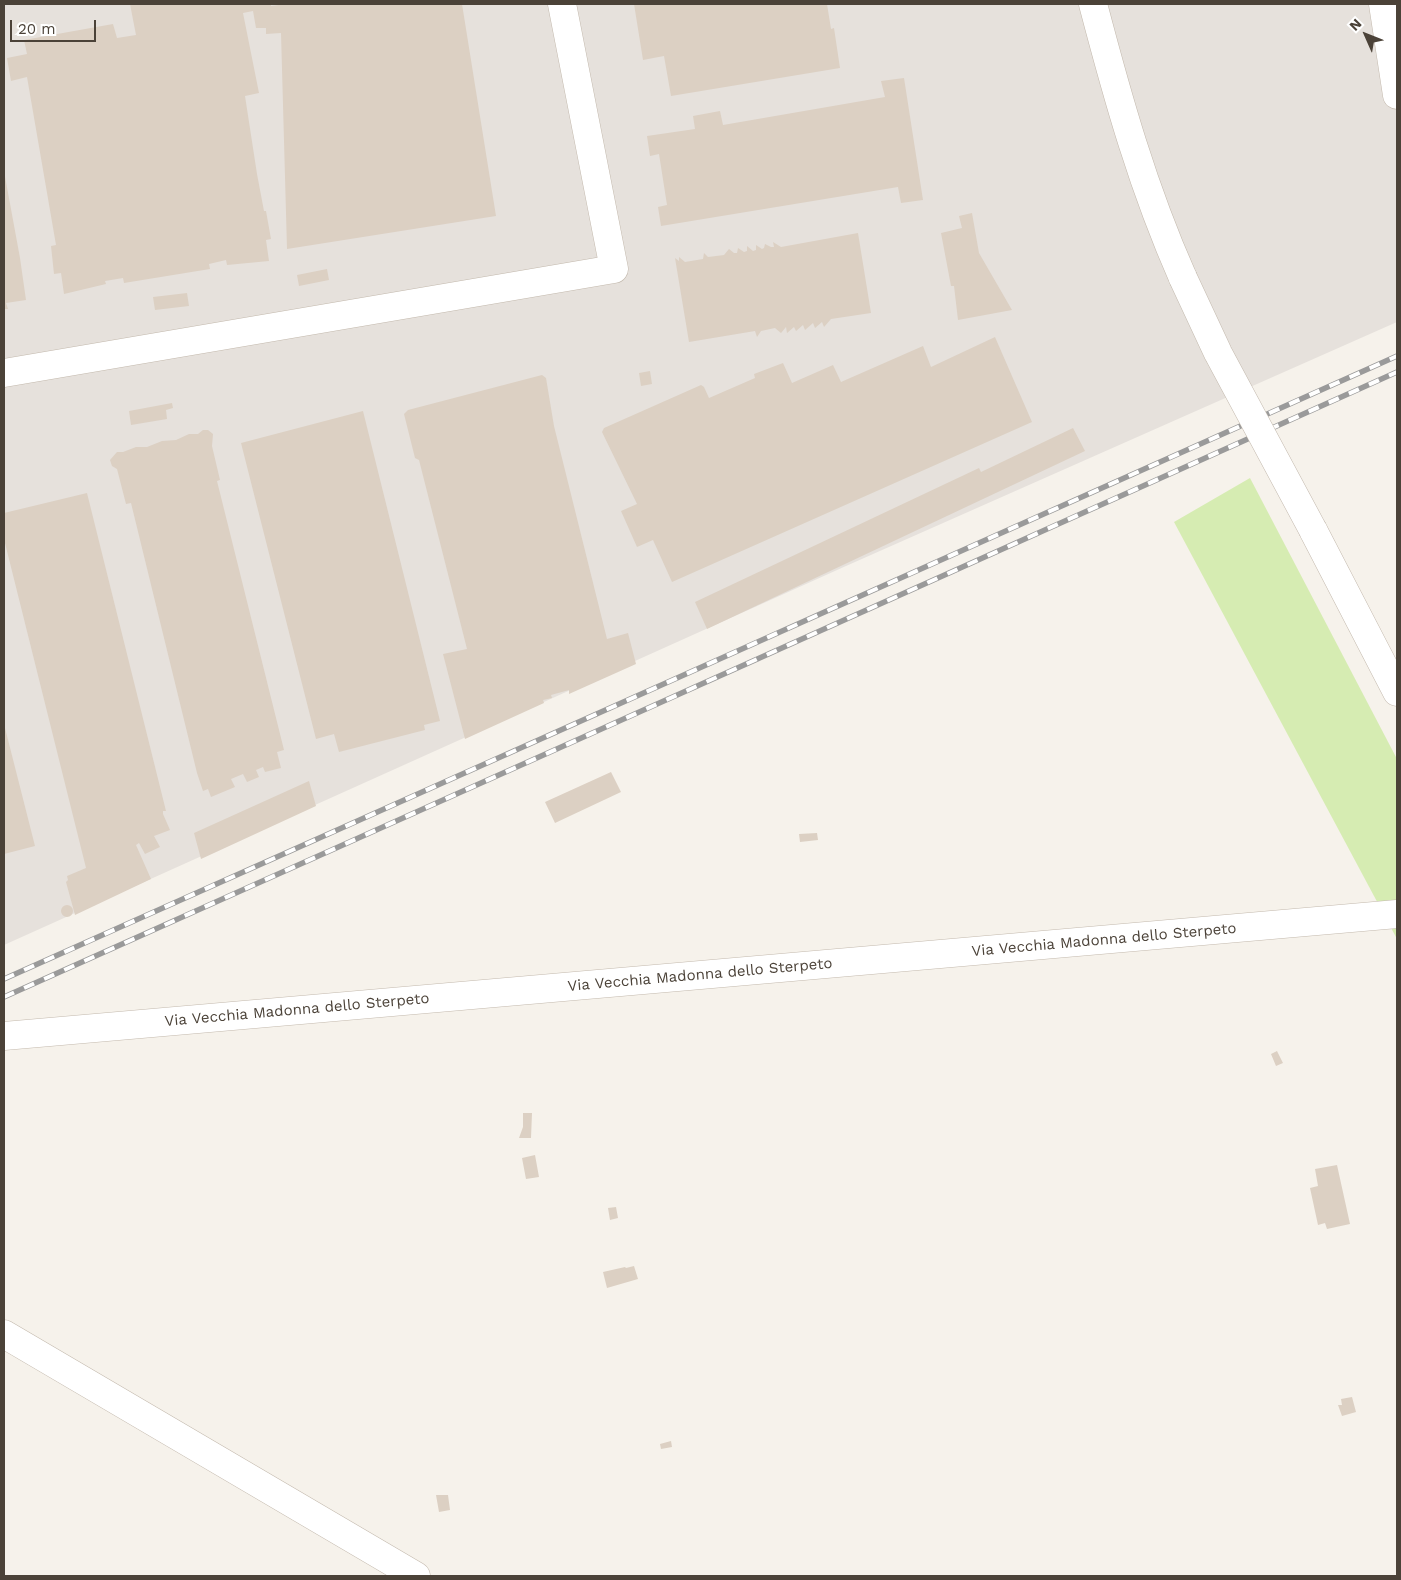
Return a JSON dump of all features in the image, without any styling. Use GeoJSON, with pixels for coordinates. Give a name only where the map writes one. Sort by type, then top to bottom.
{"type":"FeatureCollection","features":[{"type":"Feature","properties":{"kind":"street"},"geometry":{"type":"LineString","coordinates":[[4,373],[614,269],[562,4]]}},
{"type":"Feature","properties":{"kind":"street"},"geometry":{"type":"LineString","coordinates":[[1093,4],[1114,85],[1141,172],[1183,278],[1218,353],[1397,692]]}},
{"type":"Feature","properties":{"kind":"street"},"geometry":{"type":"LineString","coordinates":[[1383,4],[1397,95]]}},
{"type":"Feature","properties":{"kind":"street","name":"Via Vecchia Madonna dello Sterpeto"},"geometry":{"type":"LineString","coordinates":[[4,1036],[1397,914]]}},
{"type":"Feature","properties":{"kind":"street"},"geometry":{"type":"LineString","coordinates":[[4,1334],[416,1576]]}},
{"type":"Feature","properties":{"kind":"shaded area"},"geometry":{"type":"Polygon","coordinates":[[[4,4],[1397,4],[1397,322],[846,566],[4,945],[4,4]]]}},
{"type":"Feature","properties":{"kind":"green space"},"geometry":{"type":"Polygon","coordinates":[[[1250,478],[1397,759],[1397,939],[1174,522],[1250,478]]]}},
{"type":"Feature","properties":{"kind":"building"},"geometry":{"type":"Polygon","coordinates":[[[130,4],[271,4],[271,6],[286,4],[462,4],[496,216],[287,249],[281,33],[266,34],[266,28],[256,28],[253,11],[243,13],[259,93],[245,96],[257,174],[271,239],[266,240],[269,261],[227,265],[226,260],[209,264],[210,269],[124,283],[123,278],[105,281],[106,284],[64,294],[61,273],[54,274],[51,246],[56,245],[27,77],[11,81],[7,58],[27,54],[24,40],[113,24],[117,38],[136,35],[130,4]]]}},
{"type":"Feature","properties":{"kind":"building"},"geometry":{"type":"Polygon","coordinates":[[[634,4],[827,4],[831,29],[834,28],[840,68],[671,96],[664,56],[643,60],[634,4]]]}},
{"type":"Feature","properties":{"kind":"building"},"geometry":{"type":"Polygon","coordinates":[[[904,78],[923,200],[901,203],[898,187],[661,226],[658,207],[667,205],[659,154],[650,156],[647,136],[695,129],[693,116],[720,111],[723,125],[885,97],[881,81],[904,78]]]}},
{"type":"Feature","properties":{"kind":"building"},"geometry":{"type":"Polygon","coordinates":[[[4,171],[26,300],[6,303],[8,309],[4,309],[4,171]]]}},
{"type":"Feature","properties":{"kind":"building"},"geometry":{"type":"Polygon","coordinates":[[[972,213],[979,253],[1012,310],[958,320],[954,286],[951,286],[941,233],[962,228],[959,216],[972,213]]]}},
{"type":"Feature","properties":{"kind":"building"},"geometry":{"type":"Polygon","coordinates":[[[858,233],[871,313],[831,319],[824,327],[822,322],[815,328],[813,323],[805,330],[803,325],[796,331],[794,327],[787,333],[786,327],[781,333],[775,328],[761,331],[757,337],[755,331],[689,342],[675,258],[679,261],[679,257],[685,262],[703,259],[704,253],[708,257],[724,255],[729,249],[734,253],[737,253],[738,248],[744,252],[747,251],[747,246],[753,251],[756,250],[756,245],[762,249],[765,244],[774,247],[773,242],[781,247],[858,233]]]}},
{"type":"Feature","properties":{"kind":"building"},"geometry":{"type":"Polygon","coordinates":[[[327,269],[329,280],[299,286],[297,275],[327,269]]]}},
{"type":"Feature","properties":{"kind":"building"},"geometry":{"type":"Polygon","coordinates":[[[187,293],[189,306],[155,310],[153,297],[187,293]]]}},
{"type":"Feature","properties":{"kind":"building"},"geometry":{"type":"Polygon","coordinates":[[[995,337],[1032,422],[672,582],[653,540],[637,547],[621,511],[637,504],[602,432],[604,428],[701,385],[704,387],[709,398],[755,378],[754,374],[783,363],[792,383],[833,365],[841,382],[923,346],[931,367],[995,337]]]}},
{"type":"Feature","properties":{"kind":"building"},"geometry":{"type":"Polygon","coordinates":[[[650,371],[652,384],[641,386],[639,373],[650,371]]]}},
{"type":"Feature","properties":{"kind":"building"},"geometry":{"type":"Polygon","coordinates":[[[542,375],[546,378],[554,426],[607,639],[628,633],[636,664],[569,694],[569,690],[551,695],[552,698],[543,700],[544,703],[465,739],[443,654],[467,649],[419,460],[415,458],[404,414],[408,410],[542,375]]]}},
{"type":"Feature","properties":{"kind":"building"},"geometry":{"type":"Polygon","coordinates":[[[172,403],[173,408],[166,410],[167,419],[131,425],[129,411],[172,403]]]}},
{"type":"Feature","properties":{"kind":"building"},"geometry":{"type":"Polygon","coordinates":[[[363,411],[440,721],[424,725],[425,730],[339,752],[334,734],[316,739],[241,443],[363,411]]]}},
{"type":"Feature","properties":{"kind":"building"},"geometry":{"type":"Polygon","coordinates":[[[1073,428],[1085,451],[707,629],[695,602],[979,468],[981,472],[1073,428]]]}},
{"type":"Feature","properties":{"kind":"building"},"geometry":{"type":"Polygon","coordinates":[[[203,430],[208,430],[213,434],[212,446],[220,480],[217,481],[284,750],[277,752],[281,768],[265,772],[263,767],[256,770],[259,777],[247,782],[243,774],[231,779],[235,787],[211,797],[208,789],[203,791],[197,773],[131,503],[126,504],[117,469],[112,466],[110,460],[117,452],[123,452],[136,447],[147,447],[162,441],[176,440],[189,434],[198,434],[203,430]]]}},
{"type":"Feature","properties":{"kind":"building"},"geometry":{"type":"Polygon","coordinates":[[[87,493],[166,811],[163,811],[163,814],[170,830],[154,836],[160,847],[145,854],[139,843],[136,845],[151,879],[75,915],[66,882],[68,880],[67,876],[86,868],[4,539],[4,513],[87,493]]]}},
{"type":"Feature","properties":{"kind":"building"},"geometry":{"type":"Polygon","coordinates":[[[4,724],[35,846],[4,854],[4,724]]]}},
{"type":"Feature","properties":{"kind":"building"},"geometry":{"type":"Polygon","coordinates":[[[611,772],[621,792],[555,823],[545,802],[611,772]]]}},
{"type":"Feature","properties":{"kind":"building"},"geometry":{"type":"Polygon","coordinates":[[[309,781],[316,806],[201,859],[194,833],[309,781]]]}},
{"type":"Feature","properties":{"kind":"building"},"geometry":{"type":"Polygon","coordinates":[[[817,833],[818,840],[800,842],[799,834],[817,833]]]}},
{"type":"Feature","properties":{"kind":"building"},"geometry":{"type":"Polygon","coordinates":[[[65,905],[69,905],[73,911],[69,917],[65,917],[61,913],[61,909],[65,905]]]}},
{"type":"Feature","properties":{"kind":"building"},"geometry":{"type":"Polygon","coordinates":[[[1277,1051],[1283,1063],[1276,1066],[1271,1054],[1277,1051]]]}},
{"type":"Feature","properties":{"kind":"building"},"geometry":{"type":"Polygon","coordinates":[[[523,1113],[532,1113],[531,1138],[519,1138],[523,1127],[523,1113]]]}},
{"type":"Feature","properties":{"kind":"building"},"geometry":{"type":"Polygon","coordinates":[[[535,1155],[539,1177],[526,1179],[522,1158],[535,1155]]]}},
{"type":"Feature","properties":{"kind":"building"},"geometry":{"type":"Polygon","coordinates":[[[1337,1165],[1350,1224],[1327,1229],[1325,1223],[1318,1225],[1310,1188],[1318,1186],[1315,1169],[1337,1165]]]}},
{"type":"Feature","properties":{"kind":"building"},"geometry":{"type":"Polygon","coordinates":[[[616,1207],[618,1218],[610,1220],[608,1208],[616,1207]]]}},
{"type":"Feature","properties":{"kind":"building"},"geometry":{"type":"Polygon","coordinates":[[[634,1266],[638,1279],[607,1288],[603,1272],[634,1266]]]}},
{"type":"Feature","properties":{"kind":"building"},"geometry":{"type":"Polygon","coordinates":[[[1352,1397],[1356,1412],[1342,1416],[1338,1405],[1342,1405],[1341,1399],[1352,1397]]]}},
{"type":"Feature","properties":{"kind":"building"},"geometry":{"type":"Polygon","coordinates":[[[671,1441],[672,1447],[661,1449],[660,1444],[671,1441]]]}},
{"type":"Feature","properties":{"kind":"building"},"geometry":{"type":"Polygon","coordinates":[[[436,1495],[448,1495],[450,1510],[439,1512],[436,1495]]]}},
{"type":"Feature","properties":{"kind":"railway"},"geometry":{"type":"LineString","coordinates":[[4,979],[1397,356]]}},
{"type":"Feature","properties":{"kind":"railway"},"geometry":{"type":"LineString","coordinates":[[4,997],[1397,372]]}}]}
